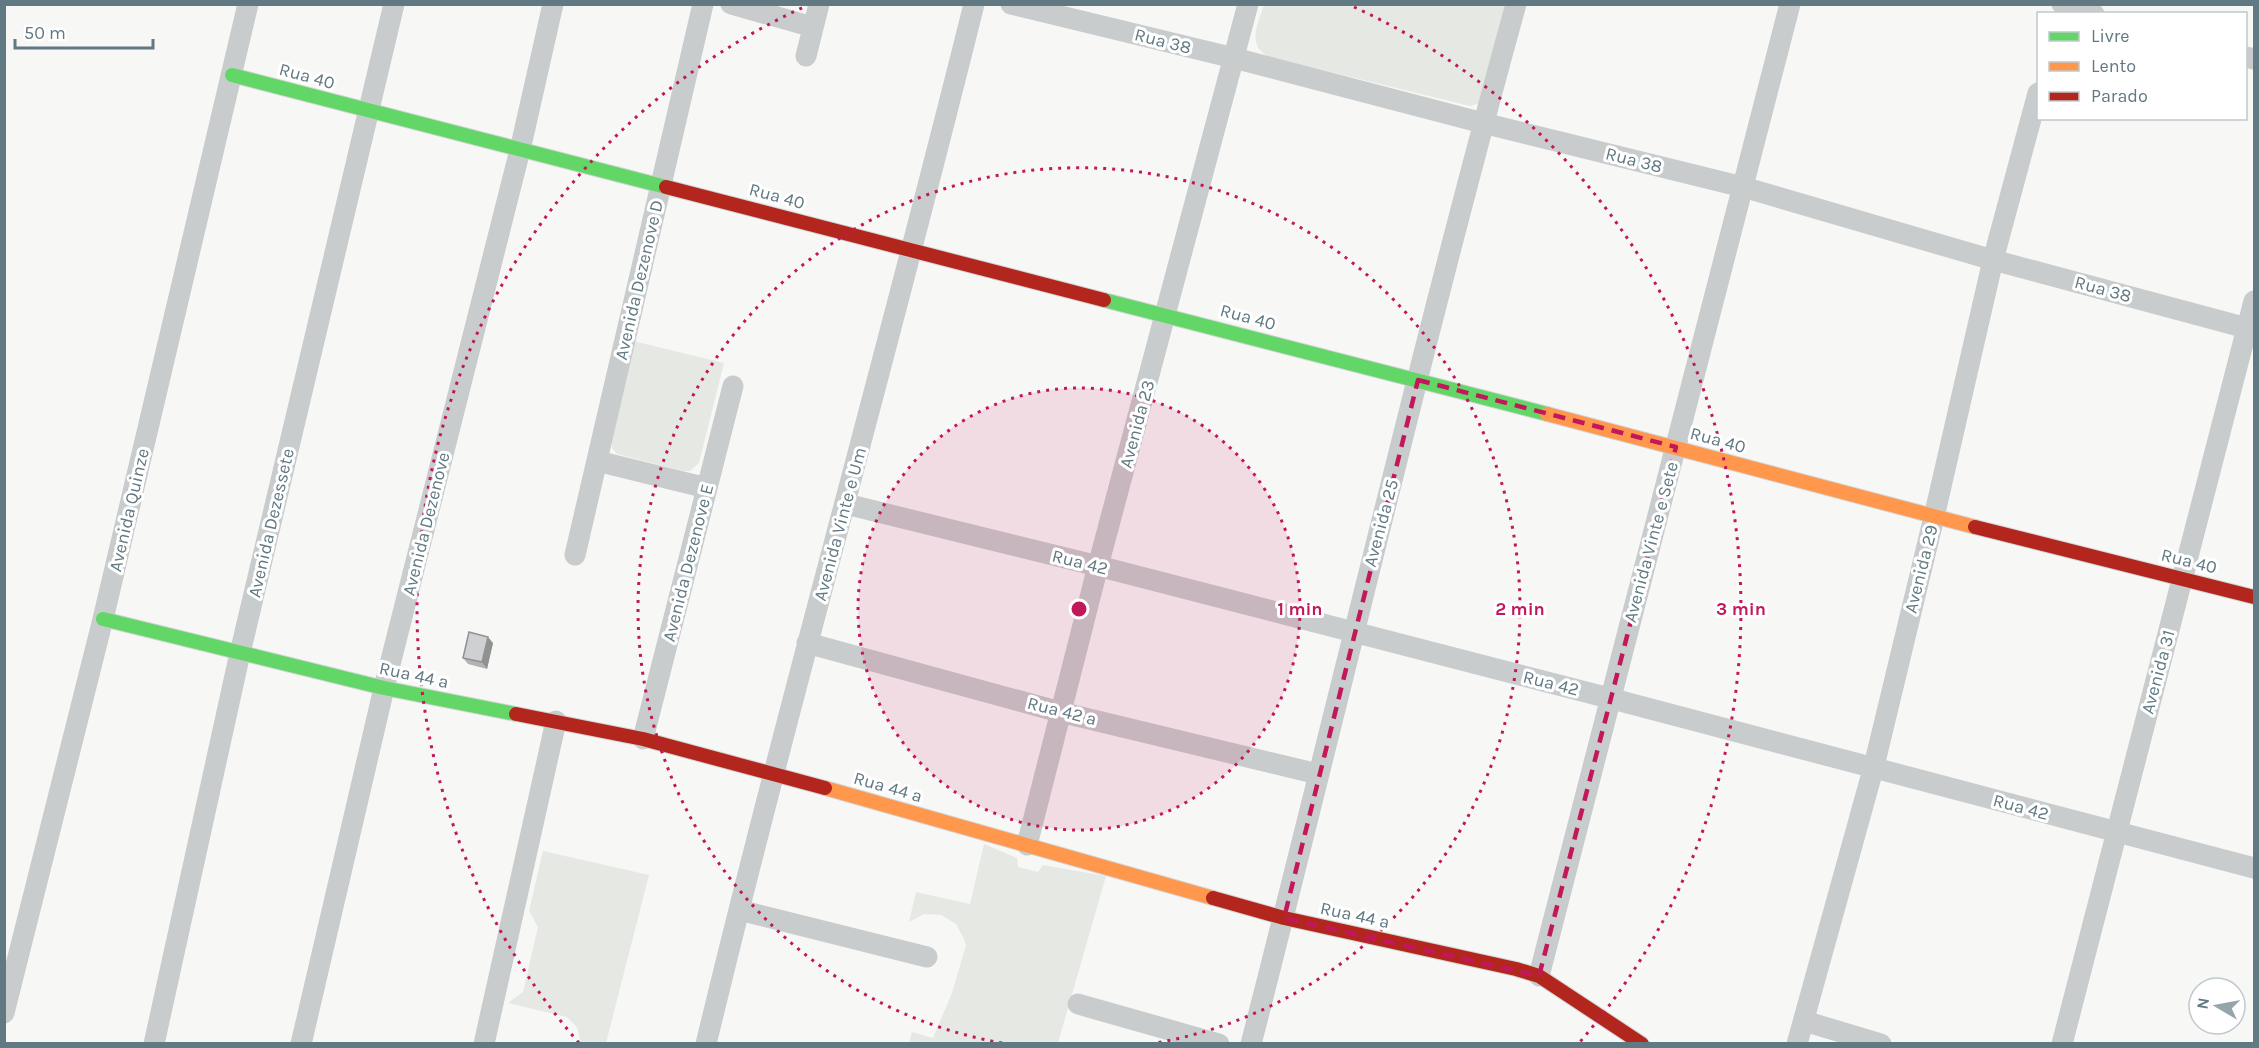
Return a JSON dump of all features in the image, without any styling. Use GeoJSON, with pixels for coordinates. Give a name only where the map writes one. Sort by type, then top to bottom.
{"type":"FeatureCollection","features":[{"type":"Feature","properties":{"kind":"street","name":"Avenida Quinze"},"geometry":{"type":"LineString","coordinates":[[4,1013],[103,619],[248,4]]}},
{"type":"Feature","properties":{"kind":"street","name":"Avenida Dezessete"},"geometry":{"type":"LineString","coordinates":[[154,1044],[240,653],[394,4]]}},
{"type":"Feature","properties":{"kind":"street","name":"Avenida Dezenove"},"geometry":{"type":"LineString","coordinates":[[301,1044],[384,688],[520,150],[554,4]]}},
{"type":"Feature","properties":{"kind":"street","name":"Avenida Dezenove D"},"geometry":{"type":"LineString","coordinates":[[575,555],[703,4]]}},
{"type":"Feature","properties":{"kind":"street"},"geometry":{"type":"LineString","coordinates":[[731,4],[813,27]]}},
{"type":"Feature","properties":{"kind":"street"},"geometry":{"type":"LineString","coordinates":[[806,56],[819,4]]}},
{"type":"Feature","properties":{"kind":"street","name":"Avenida Vinte e Um"},"geometry":{"type":"LineString","coordinates":[[706,1044],[807,643],[913,251],[974,4]]}},
{"type":"Feature","properties":{"kind":"street","name":"Rua 38"},"geometry":{"type":"LineString","coordinates":[[1011,4],[1743,187],[1993,260],[2251,329]]}},
{"type":"Feature","properties":{"kind":"street","name":"Avenida 23"},"geometry":{"type":"LineString","coordinates":[[1027,844],[1098,566],[1167,315],[1248,4]]}},
{"type":"Feature","properties":{"kind":"street","name":"Avenida 25"},"geometry":{"type":"LineString","coordinates":[[1251,1044],[1284,918],[1352,633],[1515,4]]}},
{"type":"Feature","properties":{"kind":"street","name":"Avenida Vinte e Sete"},"geometry":{"type":"LineString","coordinates":[[1539,976],[1790,4]]}},
{"type":"Feature","properties":{"kind":"street"},"geometry":{"type":"LineString","coordinates":[[2063,5],[2087,12]]}},
{"type":"Feature","properties":{"kind":"street","name":"Rua 40"},"geometry":{"type":"LineString","coordinates":[[232,75],[1676,447],[1934,517],[2254,597]]}},
{"type":"Feature","properties":{"kind":"street","name":"Avenida 29"},"geometry":{"type":"LineString","coordinates":[[1797,1044],[1874,766],[1993,260],[2037,97]]}},
{"type":"Feature","properties":{"kind":"street","name":"Avenida 31"},"geometry":{"type":"LineString","coordinates":[[2062,1044],[2182,578],[2251,329],[2254,301]]}},
{"type":"Feature","properties":{"kind":"street","name":"Avenida Dezenove E"},"geometry":{"type":"LineString","coordinates":[[643,739],[732,386]]}},
{"type":"Feature","properties":{"kind":"street"},"geometry":{"type":"LineString","coordinates":[[597,461],[707,488]]}},
{"type":"Feature","properties":{"kind":"street","name":"Rua 42"},"geometry":{"type":"LineString","coordinates":[[846,504],[1098,566],[1874,766],[2116,833],[2254,868]]}},
{"type":"Feature","properties":{"kind":"street","name":"Rua 44 a"},"geometry":{"type":"LineString","coordinates":[[103,619],[384,688],[643,739],[1027,844],[1284,918],[1516,969],[1539,976],[1637,1042]]}},
{"type":"Feature","properties":{"kind":"street","name":"Rua 42 a"},"geometry":{"type":"LineString","coordinates":[[807,643],[1060,712],[1318,774]]}},
{"type":"Feature","properties":{"kind":"street"},"geometry":{"type":"LineString","coordinates":[[484,1044],[556,721]]}},
{"type":"Feature","properties":{"kind":"street"},"geometry":{"type":"LineString","coordinates":[[739,910],[927,957]]}},
{"type":"Feature","properties":{"kind":"street"},"geometry":{"type":"LineString","coordinates":[[1078,1004],[1219,1044]]}},
{"type":"Feature","properties":{"kind":"street"},"geometry":{"type":"LineString","coordinates":[[1804,1021],[1881,1044]]}},
{"type":"Feature","properties":{"kind":"highlighted area"},"geometry":{"type":"Polygon","coordinates":[[[1418,380],[1676,447],[1539,976],[1284,918],[1418,380]]]}},
{"type":"Feature","properties":{"kind":"shaded area"},"geometry":{"type":"Polygon","coordinates":[[[1264,5],[1508,5],[1480,103],[1470,106],[1269,57],[1262,52],[1256,40],[1257,27],[1264,5]]]}},
{"type":"Feature","properties":{"kind":"shaded area"},"geometry":{"type":"Polygon","coordinates":[[[633,341],[724,363],[699,463],[690,471],[617,454],[612,448],[611,440],[633,341]]]}},
{"type":"Feature","properties":{"kind":"shaded area"},"geometry":{"type":"Polygon","coordinates":[[[984,844],[1017,858],[1018,867],[1038,872],[1043,865],[1106,876],[1058,1043],[909,1044],[912,1032],[933,1038],[952,993],[966,945],[956,924],[941,915],[924,914],[909,922],[916,892],[970,904],[984,844]]]}},
{"type":"Feature","properties":{"kind":"shaded area"},"geometry":{"type":"Polygon","coordinates":[[[543,851],[649,875],[606,1043],[581,1043],[577,1027],[567,1017],[508,1003],[523,992],[538,927],[529,911],[543,851]]]}},
{"type":"Feature","properties":{"kind":"building"},"geometry":{"type":"Polygon","coordinates":[[[469,632],[488,637],[482,662],[463,658],[469,632]]]}},
{"type":"Feature","properties":{"kind":"traffic: fast"},"geometry":{"type":"LineString","coordinates":[[232,75],[666,187]]}},
{"type":"Feature","properties":{"kind":"traffic: fast"},"geometry":{"type":"LineString","coordinates":[[1104,300],[1547,414]]}},
{"type":"Feature","properties":{"kind":"traffic: fast"},"geometry":{"type":"LineString","coordinates":[[103,619],[384,688],[516,714]]}},
{"type":"Feature","properties":{"kind":"traffic: slow"},"geometry":{"type":"LineString","coordinates":[[1547,414],[1975,527]]}},
{"type":"Feature","properties":{"kind":"traffic: slow"},"geometry":{"type":"LineString","coordinates":[[825,788],[1213,898]]}},
{"type":"Feature","properties":{"kind":"traffic: jam"},"geometry":{"type":"LineString","coordinates":[[666,187],[1104,300]]}},
{"type":"Feature","properties":{"kind":"traffic: jam"},"geometry":{"type":"LineString","coordinates":[[1975,527],[2254,597]]}},
{"type":"Feature","properties":{"kind":"traffic: jam"},"geometry":{"type":"LineString","coordinates":[[516,714],[643,739],[825,788]]}},
{"type":"Feature","properties":{"kind":"traffic: jam"},"geometry":{"type":"LineString","coordinates":[[1213,898],[1284,918],[1539,976],[1642,1044]]}}]}
